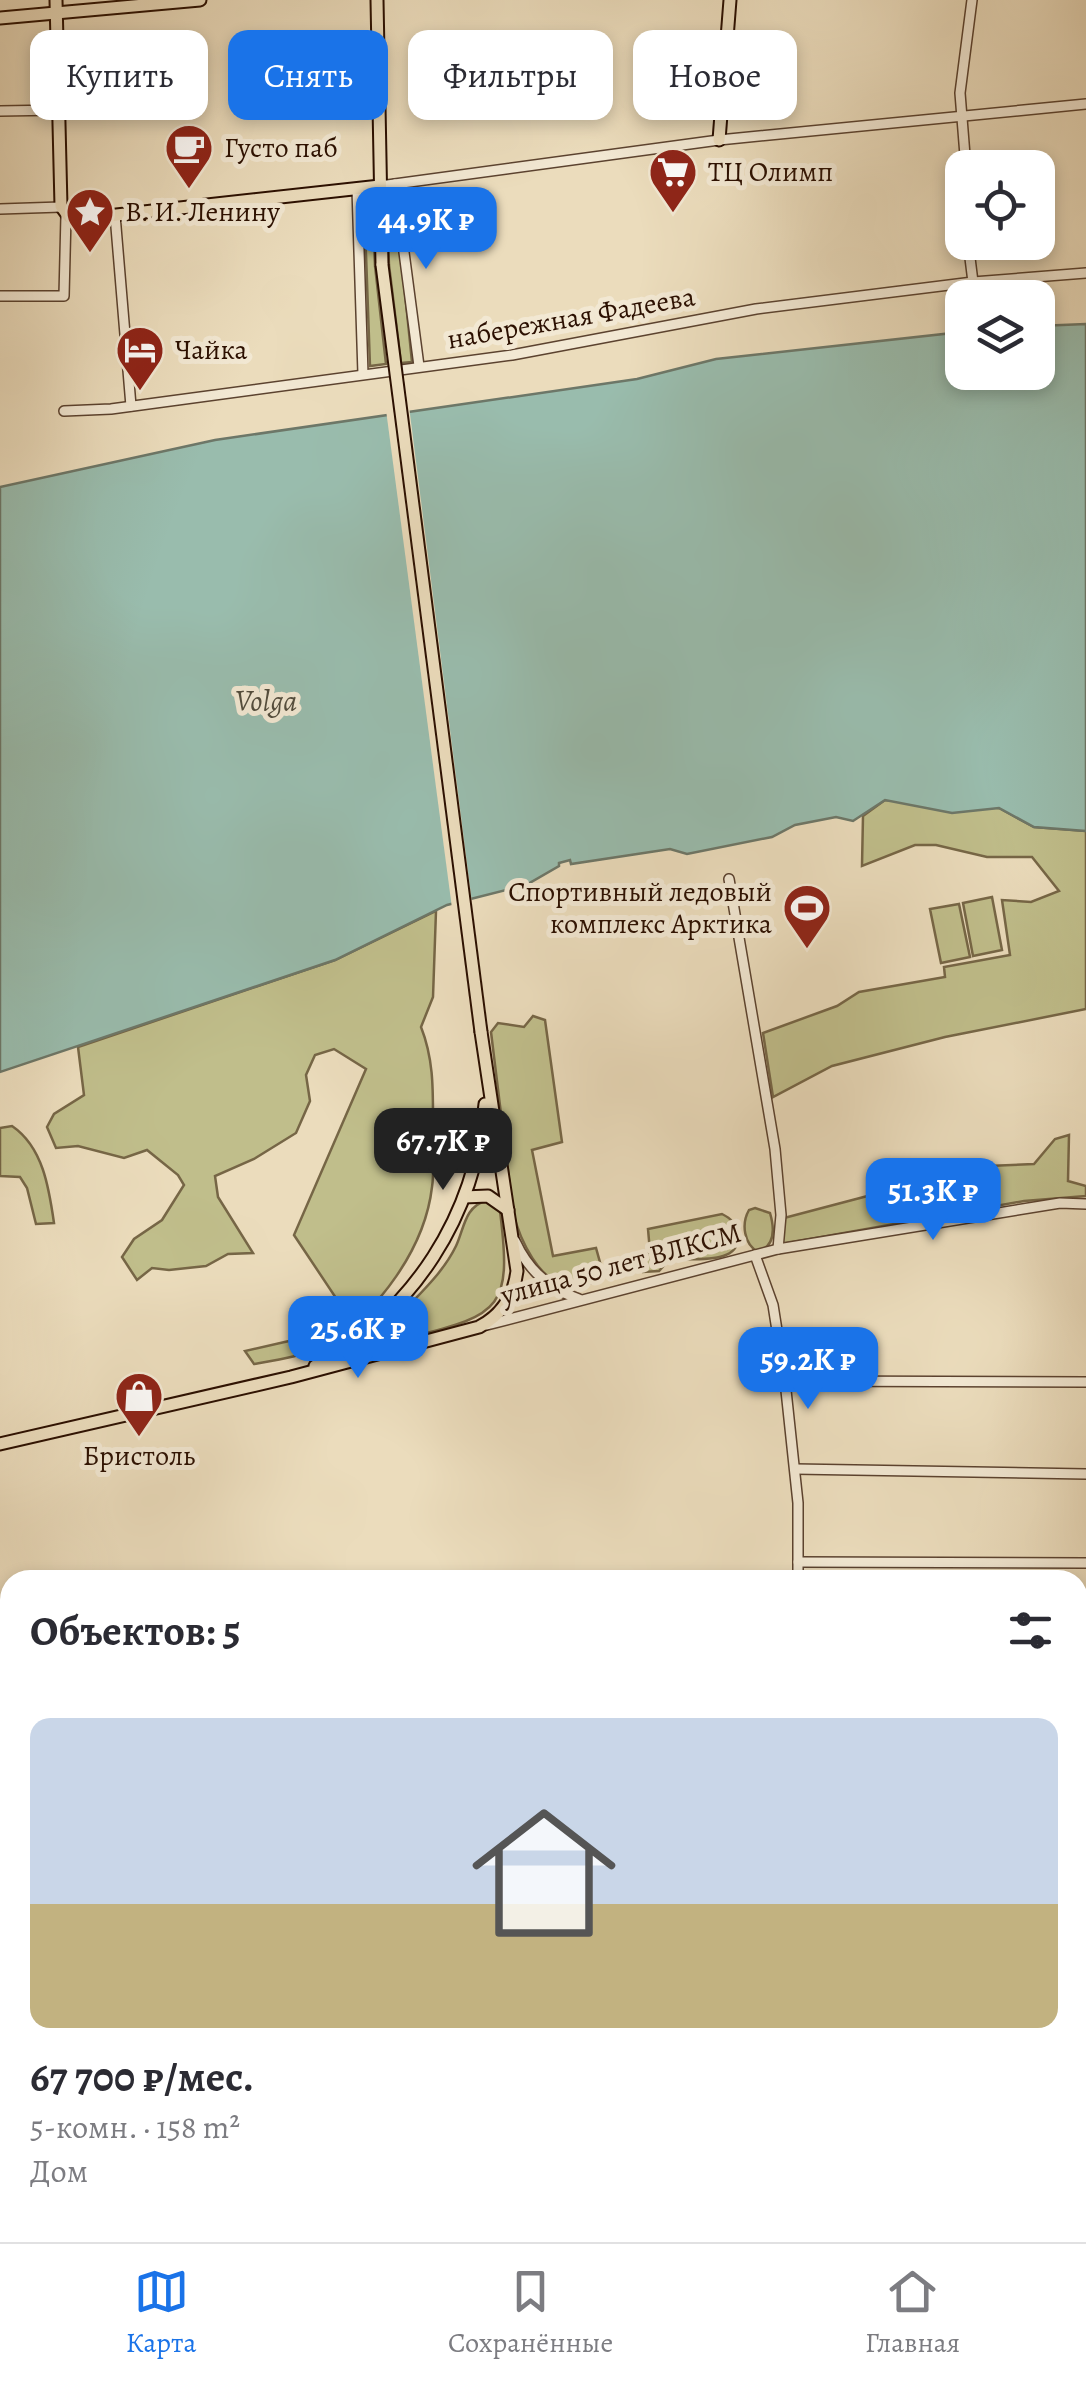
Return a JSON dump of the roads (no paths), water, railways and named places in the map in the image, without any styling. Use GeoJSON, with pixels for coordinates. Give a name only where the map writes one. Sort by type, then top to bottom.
{"type":"FeatureCollection","features":[{"type":"Feature","properties":{"kind":"main road"},"geometry":{"type":"LineString","coordinates":[[0,18],[56,7],[200,0]]}},
{"type":"Feature","properties":{"kind":"main road"},"geometry":{"type":"LineString","coordinates":[[377,0],[382,265],[486,1080],[517,1270],[514,1289],[500,1312],[479,1327]]}},
{"type":"Feature","properties":{"kind":"main road"},"geometry":{"type":"LineString","coordinates":[[719,140],[730,0]]}},
{"type":"Feature","properties":{"kind":"main road"},"geometry":{"type":"LineString","coordinates":[[59,120],[63,211],[76,219],[380,186]]}},
{"type":"Feature","properties":{"kind":"main road"},"geometry":{"type":"LineString","coordinates":[[291,1378],[347,1346],[396,1306],[431,1262],[464,1197],[480,1140],[486,1080]]}},
{"type":"Feature","properties":{"kind":"main road"},"geometry":{"type":"LineString","coordinates":[[464,1197],[492,1197],[508,1210]]}},
{"type":"Feature","properties":{"kind":"main road"},"geometry":{"type":"LineString","coordinates":[[396,1306],[395,1330],[414,1344]]}},
{"type":"Feature","properties":{"kind":"main road","name":"улица 50 лет ВЛКСМ"},"geometry":{"type":"LineString","coordinates":[[0,1444],[291,1378],[479,1327]]}},
{"type":"Feature","properties":{"kind":"street"},"geometry":{"type":"LineString","coordinates":[[964,150],[960,92],[972,0]]}},
{"type":"Feature","properties":{"kind":"street"},"geometry":{"type":"LineString","coordinates":[[380,186],[719,140],[1086,104]]}},
{"type":"Feature","properties":{"kind":"street"},"geometry":{"type":"LineString","coordinates":[[0,111],[30,110]]}},
{"type":"Feature","properties":{"kind":"street"},"geometry":{"type":"LineString","coordinates":[[395,184],[419,366]]}},
{"type":"Feature","properties":{"kind":"street"},"geometry":{"type":"LineString","coordinates":[[357,189],[363,374]]}},
{"type":"Feature","properties":{"kind":"street"},"geometry":{"type":"LineString","coordinates":[[0,209],[63,211],[64,296],[0,296]]}},
{"type":"Feature","properties":{"kind":"street"},"geometry":{"type":"LineString","coordinates":[[114,215],[131,406]]}},
{"type":"Feature","properties":{"kind":"street","name":"набережная Фадеева"},"geometry":{"type":"LineString","coordinates":[[997,280],[1086,273]]}},
{"type":"Feature","properties":{"kind":"street","name":"набережная Фадеева"},"geometry":{"type":"LineString","coordinates":[[64,412],[512,355],[756,309],[945,285]]}},
{"type":"Feature","properties":{"kind":"street"},"geometry":{"type":"LineString","coordinates":[[730,880],[776,1156],[781,1214],[778,1249]]}},
{"type":"Feature","properties":{"kind":"street","name":"улица 50 лет ВЛКСМ"},"geometry":{"type":"LineString","coordinates":[[479,1327],[778,1249],[1060,1203],[1086,1204]]}},
{"type":"Feature","properties":{"kind":"street"},"geometry":{"type":"LineString","coordinates":[[514,1240],[528,1265],[543,1280],[582,1300]]}},
{"type":"Feature","properties":{"kind":"street"},"geometry":{"type":"LineString","coordinates":[[754,1255],[773,1305],[786,1381],[796,1468],[798,1570]]}},
{"type":"Feature","properties":{"kind":"street"},"geometry":{"type":"LineString","coordinates":[[786,1381],[1086,1382]]}},
{"type":"Feature","properties":{"kind":"street"},"geometry":{"type":"LineString","coordinates":[[796,1468],[1086,1474]]}},
{"type":"Feature","properties":{"kind":"street"},"geometry":{"type":"LineString","coordinates":[[798,1562],[1086,1563]]}},
{"type":"Feature","properties":{"kind":"water","name":"Volga"},"geometry":{"type":"Polygon","coordinates":[[[1086,324],[1086,831],[1034,827],[999,808],[952,813],[885,800],[853,821],[836,817],[795,825],[772,837],[687,854],[670,849],[571,864],[570,860],[526,885],[447,905],[335,960],[0,1072],[0,487],[215,440],[637,379],[716,359],[945,334],[945,390],[1055,390],[1055,325],[1086,324]]]}},
{"type":"Feature","properties":{"kind":"place","name":"Густо паб"},"geometry":{"type":"Point","coordinates":[189,190]}},
{"type":"Feature","properties":{"kind":"place","name":"ТЦ Олимп"},"geometry":{"type":"Point","coordinates":[673,214]}},
{"type":"Feature","properties":{"kind":"place","name":"В. И. Ленину"},"geometry":{"type":"Point","coordinates":[90,254]}},
{"type":"Feature","properties":{"kind":"place","name":"Чайка"},"geometry":{"type":"Point","coordinates":[140,392]}},
{"type":"Feature","properties":{"kind":"place","name":"Спортивный ледовый комплекс Арктика"},"geometry":{"type":"Point","coordinates":[807,950]}},
{"type":"Feature","properties":{"kind":"place","name":"Бристоль"},"geometry":{"type":"Point","coordinates":[139,1438]}}]}
